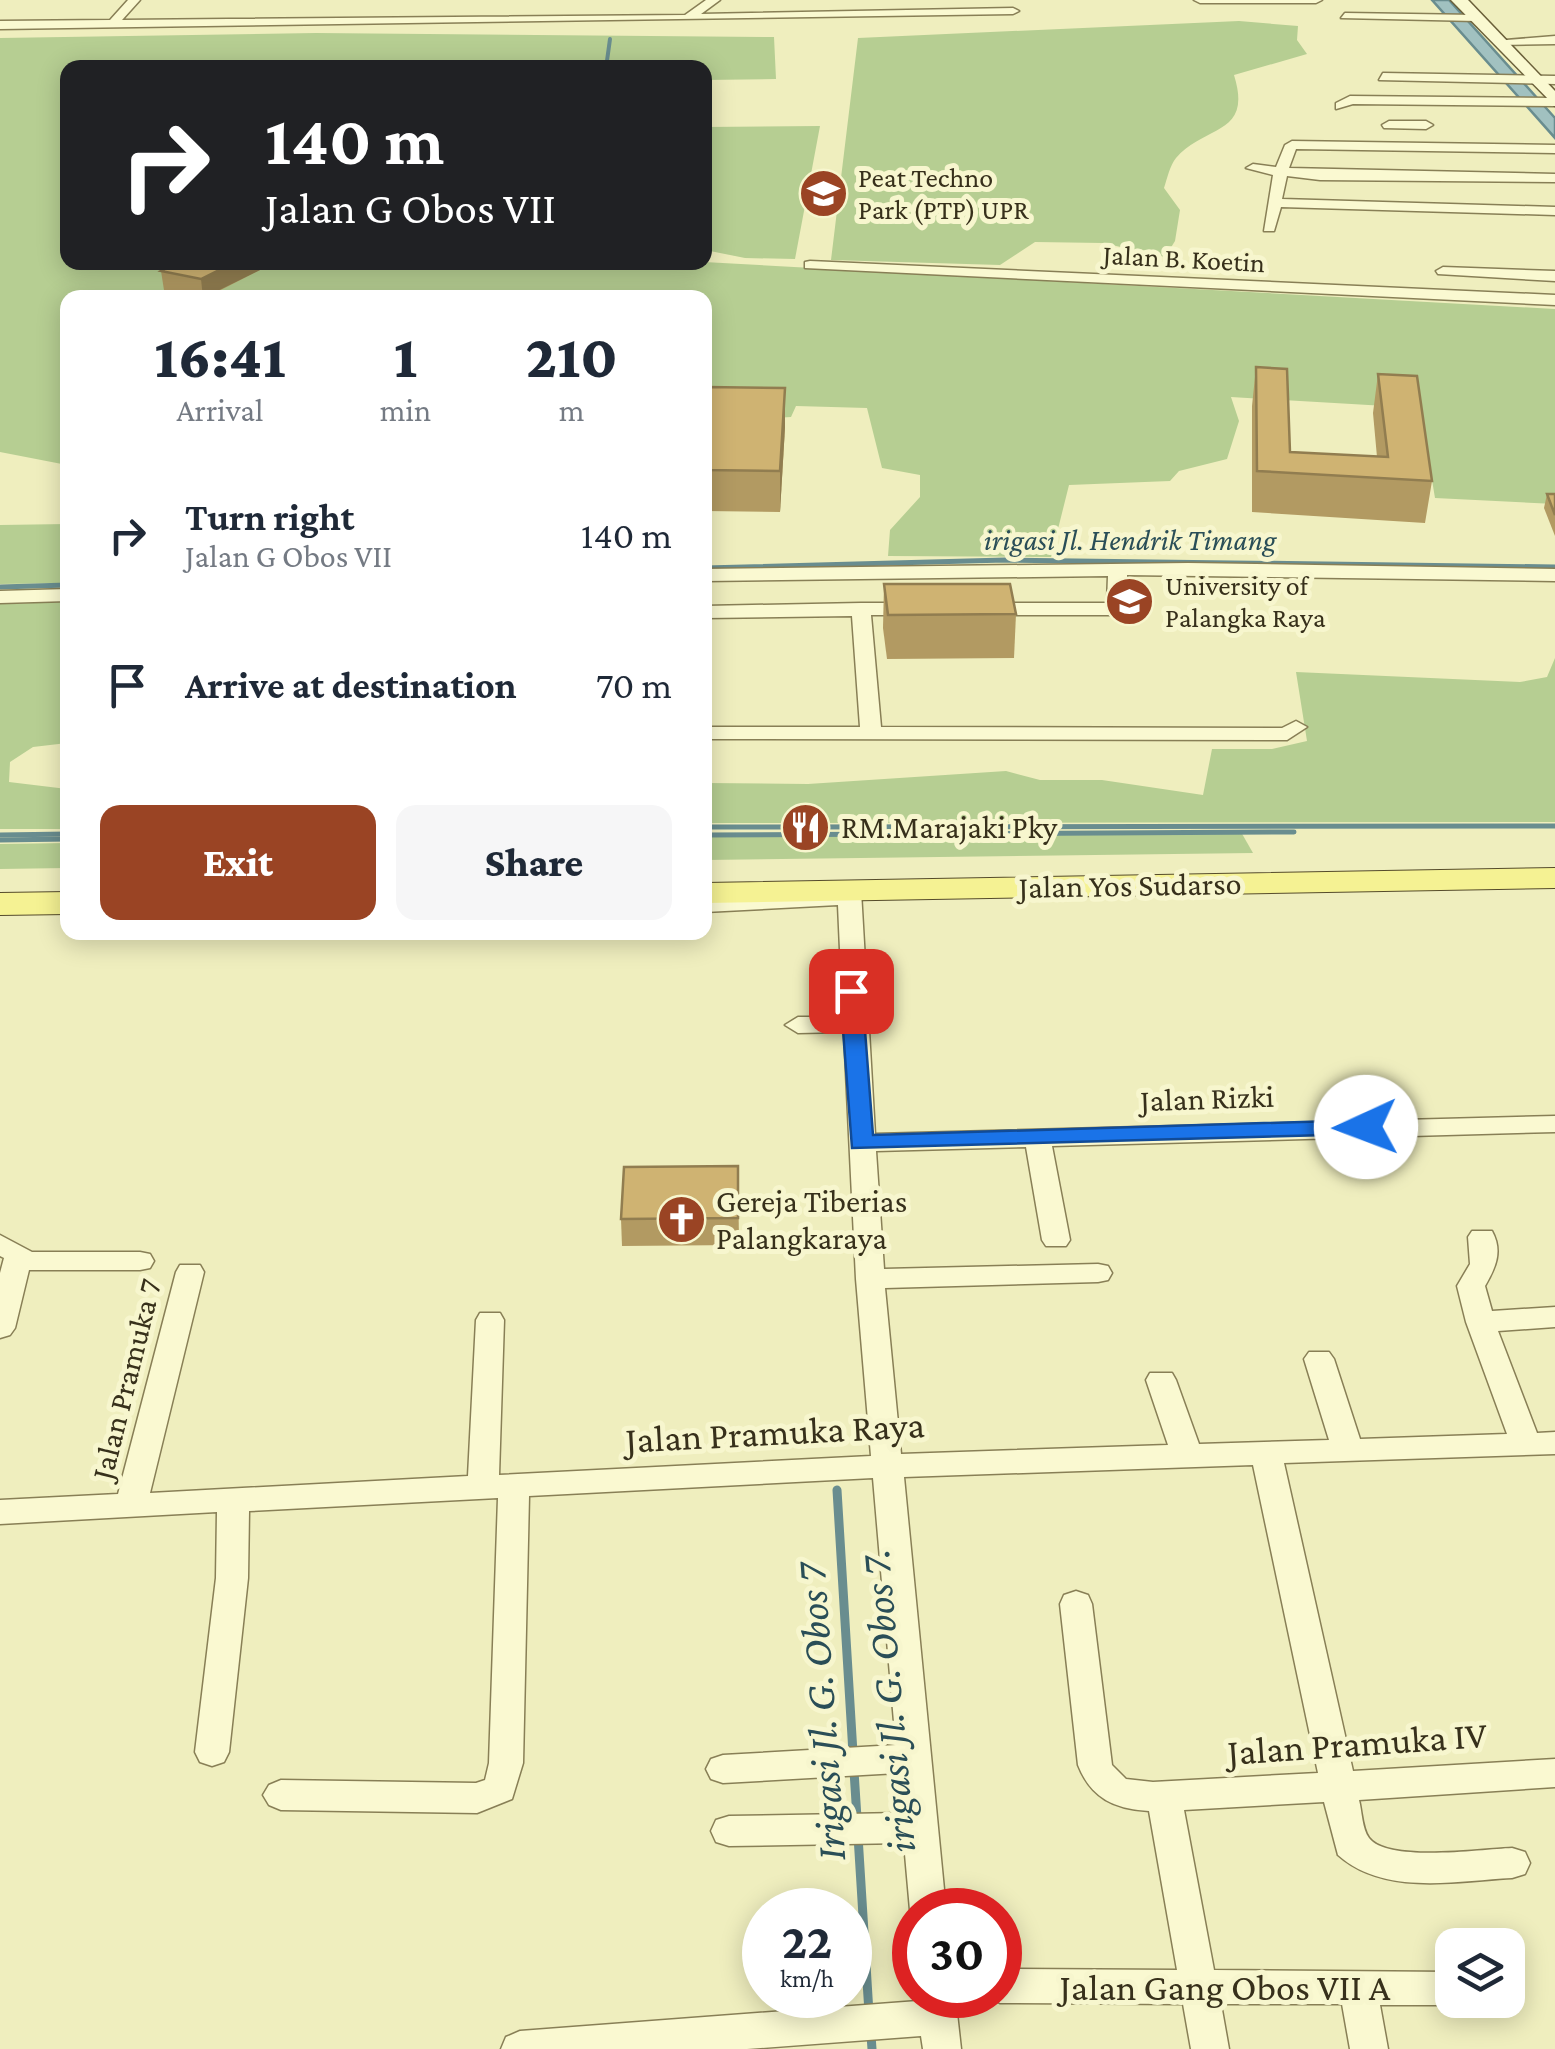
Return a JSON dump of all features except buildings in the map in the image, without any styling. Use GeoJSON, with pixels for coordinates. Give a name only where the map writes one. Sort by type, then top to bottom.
{"type":"FeatureCollection","features":[{"type":"Feature","properties":{"kind":"main road"},"geometry":{"type":"LineString","coordinates":[[1467,12],[1500,41],[1547,93]]}},
{"type":"Feature","properties":{"kind":"main road","name":"Jalan Yos Sudarso"},"geometry":{"type":"LineString","coordinates":[[712,873],[1279,872],[1554,876]]}},
{"type":"Feature","properties":{"kind":"main road","name":"Jalan Yos Sudarso"},"geometry":{"type":"LineString","coordinates":[[712,893],[848,891],[1279,872],[1357,880],[1554,876]]}},
{"type":"Feature","properties":{"kind":"main road"},"geometry":{"type":"LineString","coordinates":[[0,886],[60,885]]}},
{"type":"Feature","properties":{"kind":"main road"},"geometry":{"type":"LineString","coordinates":[[0,904],[60,903]]}},
{"type":"Feature","properties":{"kind":"street"},"geometry":{"type":"LineString","coordinates":[[112,25],[134,0]]}},
{"type":"Feature","properties":{"kind":"street"},"geometry":{"type":"LineString","coordinates":[[396,21],[409,0]]}},
{"type":"Feature","properties":{"kind":"street"},"geometry":{"type":"LineString","coordinates":[[489,20],[504,0]]}},
{"type":"Feature","properties":{"kind":"street"},"geometry":{"type":"LineString","coordinates":[[688,18],[714,0]]}},
{"type":"Feature","properties":{"kind":"street"},"geometry":{"type":"LineString","coordinates":[[938,0],[952,31]]}},
{"type":"Feature","properties":{"kind":"street"},"geometry":{"type":"LineString","coordinates":[[1200,0],[1316,0]]}},
{"type":"Feature","properties":{"kind":"street"},"geometry":{"type":"LineString","coordinates":[[207,23],[205,20],[225,4]]}},
{"type":"Feature","properties":{"kind":"street"},"geometry":{"type":"LineString","coordinates":[[302,22],[312,7]]}},
{"type":"Feature","properties":{"kind":"street"},"geometry":{"type":"LineString","coordinates":[[0,25],[1013,11]]}},
{"type":"Feature","properties":{"kind":"street"},"geometry":{"type":"LineString","coordinates":[[1345,16],[1448,17],[1467,12]]}},
{"type":"Feature","properties":{"kind":"street"},"geometry":{"type":"LineString","coordinates":[[1500,41],[1555,40]]}},
{"type":"Feature","properties":{"kind":"street"},"geometry":{"type":"LineString","coordinates":[[1383,78],[1504,80],[1547,93]]}},
{"type":"Feature","properties":{"kind":"street"},"geometry":{"type":"LineString","coordinates":[[1341,106],[1350,100],[1523,102],[1547,93]]}},
{"type":"Feature","properties":{"kind":"street"},"geometry":{"type":"LineString","coordinates":[[1413,100],[1434,134],[1463,146]]}},
{"type":"Feature","properties":{"kind":"street"},"geometry":{"type":"LineString","coordinates":[[1389,124],[1426,125]]}},
{"type":"Feature","properties":{"kind":"street"},"geometry":{"type":"LineString","coordinates":[[1269,228],[1277,203],[1278,179],[1292,144],[1339,149],[1463,146],[1555,150]]}},
{"type":"Feature","properties":{"kind":"street"},"geometry":{"type":"LineString","coordinates":[[1253,168],[1555,178]]}},
{"type":"Feature","properties":{"kind":"street"},"geometry":{"type":"LineString","coordinates":[[1277,203],[1555,211]]}},
{"type":"Feature","properties":{"kind":"street","name":"Jalan B. Koetin"},"geometry":{"type":"LineString","coordinates":[[810,264],[1555,300]]}},
{"type":"Feature","properties":{"kind":"street"},"geometry":{"type":"LineString","coordinates":[[1443,271],[1555,276]]}},
{"type":"Feature","properties":{"kind":"street"},"geometry":{"type":"LineString","coordinates":[[712,612],[1117,610],[1118,570]]}},
{"type":"Feature","properties":{"kind":"street"},"geometry":{"type":"LineString","coordinates":[[712,575],[1118,570],[1254,576],[1555,574]]}},
{"type":"Feature","properties":{"kind":"street"},"geometry":{"type":"LineString","coordinates":[[788,572],[794,609]]}},
{"type":"Feature","properties":{"kind":"street"},"geometry":{"type":"LineString","coordinates":[[0,597],[60,595]]}},
{"type":"Feature","properties":{"kind":"street"},"geometry":{"type":"LineString","coordinates":[[861,609],[871,732]]}},
{"type":"Feature","properties":{"kind":"street"},"geometry":{"type":"LineString","coordinates":[[712,733],[1287,734],[1296,726]]}},
{"type":"Feature","properties":{"kind":"street"},"geometry":{"type":"LineString","coordinates":[[712,905],[1357,880]]}},
{"type":"Feature","properties":{"kind":"street"},"geometry":{"type":"LineString","coordinates":[[848,891],[870,1279],[926,1888]]}},
{"type":"Feature","properties":{"kind":"street"},"geometry":{"type":"LineString","coordinates":[[798,1025],[854,1024]]}},
{"type":"Feature","properties":{"kind":"street","name":"Jalan Rizki"},"geometry":{"type":"LineString","coordinates":[[861,1143],[1555,1124]]}},
{"type":"Feature","properties":{"kind":"street"},"geometry":{"type":"LineString","coordinates":[[1038,1140],[1056,1240]]}},
{"type":"Feature","properties":{"kind":"street"},"geometry":{"type":"LineString","coordinates":[[1482,1237],[1484,1264],[1470,1286],[1480,1322],[1546,1448]]}},
{"type":"Feature","properties":{"kind":"street"},"geometry":{"type":"LineString","coordinates":[[0,1328],[9,1252],[140,1261]]}},
{"type":"Feature","properties":{"kind":"street","name":"Jalan Pramuka 7"},"geometry":{"type":"LineString","coordinates":[[131,1504],[190,1272]]}},
{"type":"Feature","properties":{"kind":"street"},"geometry":{"type":"LineString","coordinates":[[870,1279],[1098,1273]]}},
{"type":"Feature","properties":{"kind":"street"},"geometry":{"type":"LineString","coordinates":[[1480,1322],[1555,1317]]}},
{"type":"Feature","properties":{"kind":"street"},"geometry":{"type":"LineString","coordinates":[[281,1795],[477,1798],[500,1788],[506,1762],[490,1320]]}},
{"type":"Feature","properties":{"kind":"street"},"geometry":{"type":"LineString","coordinates":[[1320,1359],[1348,1450]]}},
{"type":"Feature","properties":{"kind":"street"},"geometry":{"type":"LineString","coordinates":[[1161,1380],[1187,1456]]}},
{"type":"Feature","properties":{"kind":"street","name":"Jalan Pramuka Raya"},"geometry":{"type":"LineString","coordinates":[[0,1512],[889,1466],[1348,1450],[1546,1448]]}},
{"type":"Feature","properties":{"kind":"street"},"geometry":{"type":"LineString","coordinates":[[1266,1453],[1350,1844],[1368,1859],[1397,1866],[1512,1863]]}},
{"type":"Feature","properties":{"kind":"street"},"geometry":{"type":"LineString","coordinates":[[212,1752],[232,1578],[232,1499]]}},
{"type":"Feature","properties":{"kind":"street","name":"Jalan Pramuka IV"},"geometry":{"type":"LineString","coordinates":[[1076,1604],[1098,1775],[1119,1792],[1164,1797],[1555,1772]]}},
{"type":"Feature","properties":{"kind":"street"},"geometry":{"type":"LineString","coordinates":[[723,1769],[914,1758]]}},
{"type":"Feature","properties":{"kind":"street"},"geometry":{"type":"LineString","coordinates":[[1164,1797],[1210,2049]]}},
{"type":"Feature","properties":{"kind":"street"},"geometry":{"type":"LineString","coordinates":[[729,1832],[921,1828]]}},
{"type":"Feature","properties":{"kind":"street","name":"Jalan Gang Obos VII A"},"geometry":{"type":"LineString","coordinates":[[1022,1986],[1435,1988]]}},
{"type":"Feature","properties":{"kind":"street"},"geometry":{"type":"LineString","coordinates":[[1358,1988],[1369,2049]]}},
{"type":"Feature","properties":{"kind":"street"},"geometry":{"type":"LineString","coordinates":[[520,2049],[939,2020]]}},
{"type":"Feature","properties":{"kind":"green space"},"geometry":{"type":"Polygon","coordinates":[[[1239,21],[1298,26],[1297,40],[1307,54],[1234,75],[1238,95],[1232,119],[1188,147],[1169,172],[1164,188],[1180,210],[1175,241],[1165,257],[1103,243],[1035,242],[1000,265],[831,260],[858,38],[1239,21]]]}},
{"type":"Feature","properties":{"kind":"green space"},"geometry":{"type":"Polygon","coordinates":[[[316,33],[774,37],[776,79],[712,80],[712,60],[60,60],[60,270],[712,270],[712,262],[1555,309],[1555,504],[1435,498],[1420,408],[1231,397],[1239,421],[1227,459],[1179,471],[1170,481],[1069,485],[1051,557],[888,556],[890,530],[920,497],[920,475],[882,468],[867,408],[796,406],[791,417],[712,422],[712,290],[60,290],[60,464],[0,452],[0,38],[316,33]]]}},
{"type":"Feature","properties":{"kind":"green space"},"geometry":{"type":"Polygon","coordinates":[[[820,126],[795,259],[745,258],[712,251],[712,127],[820,126]]]}},
{"type":"Feature","properties":{"kind":"green space"},"geometry":{"type":"Polygon","coordinates":[[[60,524],[60,583],[0,584],[0,525],[60,524]]]}},
{"type":"Feature","properties":{"kind":"green space"},"geometry":{"type":"Polygon","coordinates":[[[60,602],[60,744],[33,747],[10,762],[9,782],[60,788],[60,829],[0,829],[0,604],[60,602]]]}},
{"type":"Feature","properties":{"kind":"green space"},"geometry":{"type":"Polygon","coordinates":[[[1555,658],[1555,822],[712,823],[712,783],[808,784],[1006,771],[1040,780],[1102,780],[1203,795],[1212,749],[1272,749],[1307,741],[1296,672],[1520,682],[1547,677],[1555,658]]]}},
{"type":"Feature","properties":{"kind":"green space"},"geometry":{"type":"Polygon","coordinates":[[[1241,832],[1253,853],[712,860],[712,837],[1241,832]]]}},
{"type":"Feature","properties":{"kind":"green space"},"geometry":{"type":"Polygon","coordinates":[[[60,843],[60,868],[0,869],[0,844],[60,843]]]}},
{"type":"Feature","properties":{"kind":"water"},"geometry":{"type":"Polygon","coordinates":[[[1432,0],[1449,0],[1555,118],[1555,138],[1432,0]]]}},
{"type":"Feature","properties":{"kind":"waterway"},"geometry":{"type":"LineString","coordinates":[[607,60],[610,39]]}},
{"type":"Feature","properties":{"kind":"waterway","name":"irigasi Jl. Hendrik Timang"},"geometry":{"type":"LineString","coordinates":[[712,568],[1005,560],[1555,567]]}},
{"type":"Feature","properties":{"kind":"waterway","name":"irigasi Jl. Hendrik Timang"},"geometry":{"type":"LineString","coordinates":[[0,587],[60,585]]}},
{"type":"Feature","properties":{"kind":"waterway"},"geometry":{"type":"LineString","coordinates":[[712,827],[1555,826]]}},
{"type":"Feature","properties":{"kind":"waterway"},"geometry":{"type":"LineString","coordinates":[[712,835],[1294,832]]}},
{"type":"Feature","properties":{"kind":"waterway"},"geometry":{"type":"LineString","coordinates":[[0,835],[60,834]]}},
{"type":"Feature","properties":{"kind":"waterway"},"geometry":{"type":"LineString","coordinates":[[0,840],[60,839]]}},
{"type":"Feature","properties":{"kind":"waterway","name":"Irigasi Jl. G. Obos 7"},"geometry":{"type":"LineString","coordinates":[[837,1490],[853,1753]]}},
{"type":"Feature","properties":{"kind":"waterway","name":"Irigasi Jl. G. Obos 7"},"geometry":{"type":"LineString","coordinates":[[854,1771],[857,1818]]}},
{"type":"Feature","properties":{"kind":"waterway","name":"Irigasi Jl. G. Obos 7"},"geometry":{"type":"LineString","coordinates":[[858,1836],[861,1888]]}},
{"type":"Feature","properties":{"kind":"waterway","name":"Irigasi Jl. G. Obos 7"},"geometry":{"type":"LineString","coordinates":[[871,2035],[872,2049]]}},
{"type":"Feature","properties":{"kind":"place","name":"Peat Techno Park (PTP) UPR"},"geometry":{"type":"Point","coordinates":[823,193]}},
{"type":"Feature","properties":{"kind":"place","name":"University of Palangka Raya"},"geometry":{"type":"Point","coordinates":[1130,601]}},
{"type":"Feature","properties":{"kind":"place","name":"RM.Marajaki Pky"},"geometry":{"type":"Point","coordinates":[806,827]}},
{"type":"Feature","properties":{"kind":"place","name":"Gereja Tiberias Palangkaraya"},"geometry":{"type":"Point","coordinates":[681,1219]}},
{"type":"Feature","properties":{"kind":"route"},"geometry":{"type":"LineString","coordinates":[[851,991],[861,1143],[1366,1127]]}},
{"type":"Feature","properties":{"kind":"water label","name":"irigasi Jl. G. Obos 7."},"geometry":{"type":"Point","coordinates":[887,1701]}}]}
